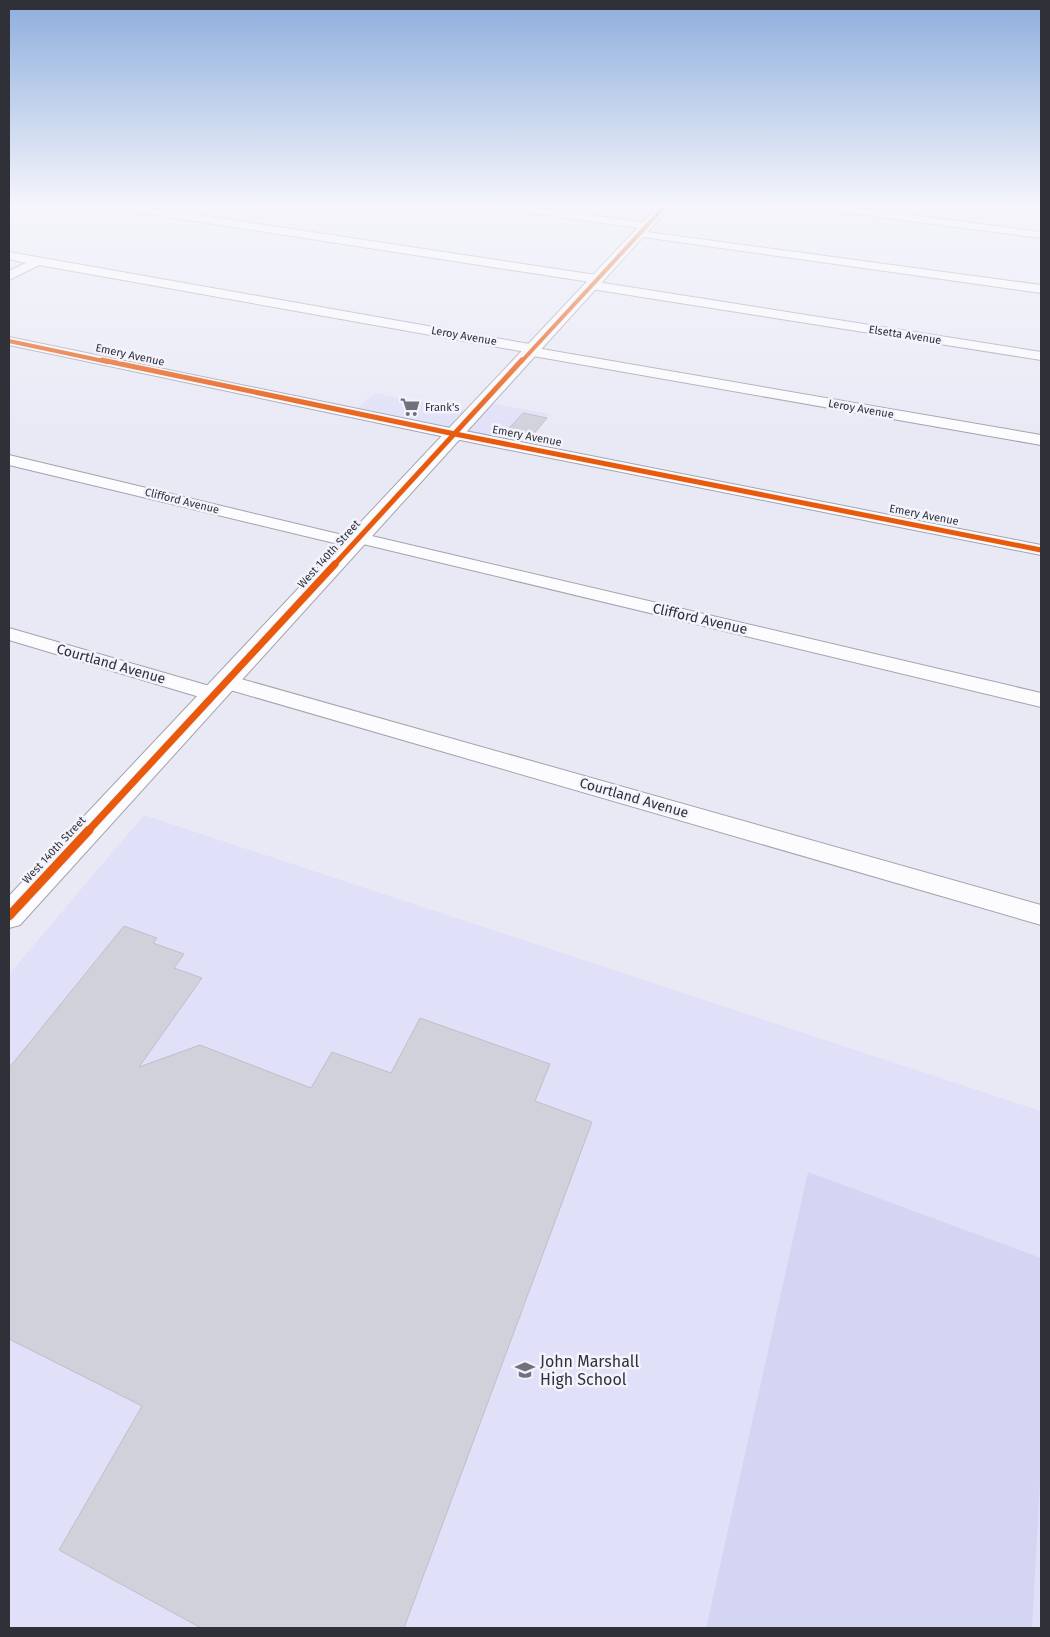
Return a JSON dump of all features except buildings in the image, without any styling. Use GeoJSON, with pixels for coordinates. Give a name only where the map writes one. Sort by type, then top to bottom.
{"type":"FeatureCollection","features":[{"type":"Feature","properties":{"kind":"street","name":"Leroy Avenue"},"geometry":{"type":"LineString","coordinates":[[157,282],[1041,440]]}},
{"type":"Feature","properties":{"kind":"street","name":"West 140th Street"},"geometry":{"type":"LineString","coordinates":[[10,911],[357,541],[534,350],[594,282]]}},
{"type":"Feature","properties":{"kind":"street","name":"Elsetta Avenue"},"geometry":{"type":"LineString","coordinates":[[596,282],[1041,356]]}},
{"type":"Feature","properties":{"kind":"street"},"geometry":{"type":"LineString","coordinates":[[996,282],[1041,289]]}},
{"type":"Feature","properties":{"kind":"street","name":"Emery Avenue"},"geometry":{"type":"LineString","coordinates":[[9,341],[455,434],[1041,550]]}},
{"type":"Feature","properties":{"kind":"street","name":"Clifford Avenue"},"geometry":{"type":"LineString","coordinates":[[9,460],[1041,700]]}},
{"type":"Feature","properties":{"kind":"street","name":"Courtland Avenue"},"geometry":{"type":"LineString","coordinates":[[9,634],[220,688],[1041,915]]}},
{"type":"Feature","properties":{"kind":"shaded area"},"geometry":{"type":"Polygon","coordinates":[[[375,393],[470,411],[480,401],[550,414],[526,445],[355,410],[375,393]]]}},
{"type":"Feature","properties":{"kind":"shaded area","name":"John Marshall High School"},"geometry":{"type":"Polygon","coordinates":[[[144,815],[1041,1111],[1041,1628],[9,1628],[9,974],[144,815]]]}},
{"type":"Feature","properties":{"kind":"shaded area"},"geometry":{"type":"Polygon","coordinates":[[[808,1172],[1041,1258],[1041,1465],[1032,1628],[706,1628],[808,1172]]]}},
{"type":"Feature","properties":{"kind":"cycle path"},"geometry":{"type":"LineString","coordinates":[[9,916],[594,282]]}},
{"type":"Feature","properties":{"kind":"cycle path"},"geometry":{"type":"LineString","coordinates":[[9,341],[455,434],[1041,550]]}},
{"type":"Feature","properties":{"kind":"place","name":"Frank's"},"geometry":{"type":"Point","coordinates":[410,407]}},
{"type":"Feature","properties":{"kind":"place","name":"John Marshall High School"},"geometry":{"type":"Point","coordinates":[525,1370]}}]}
